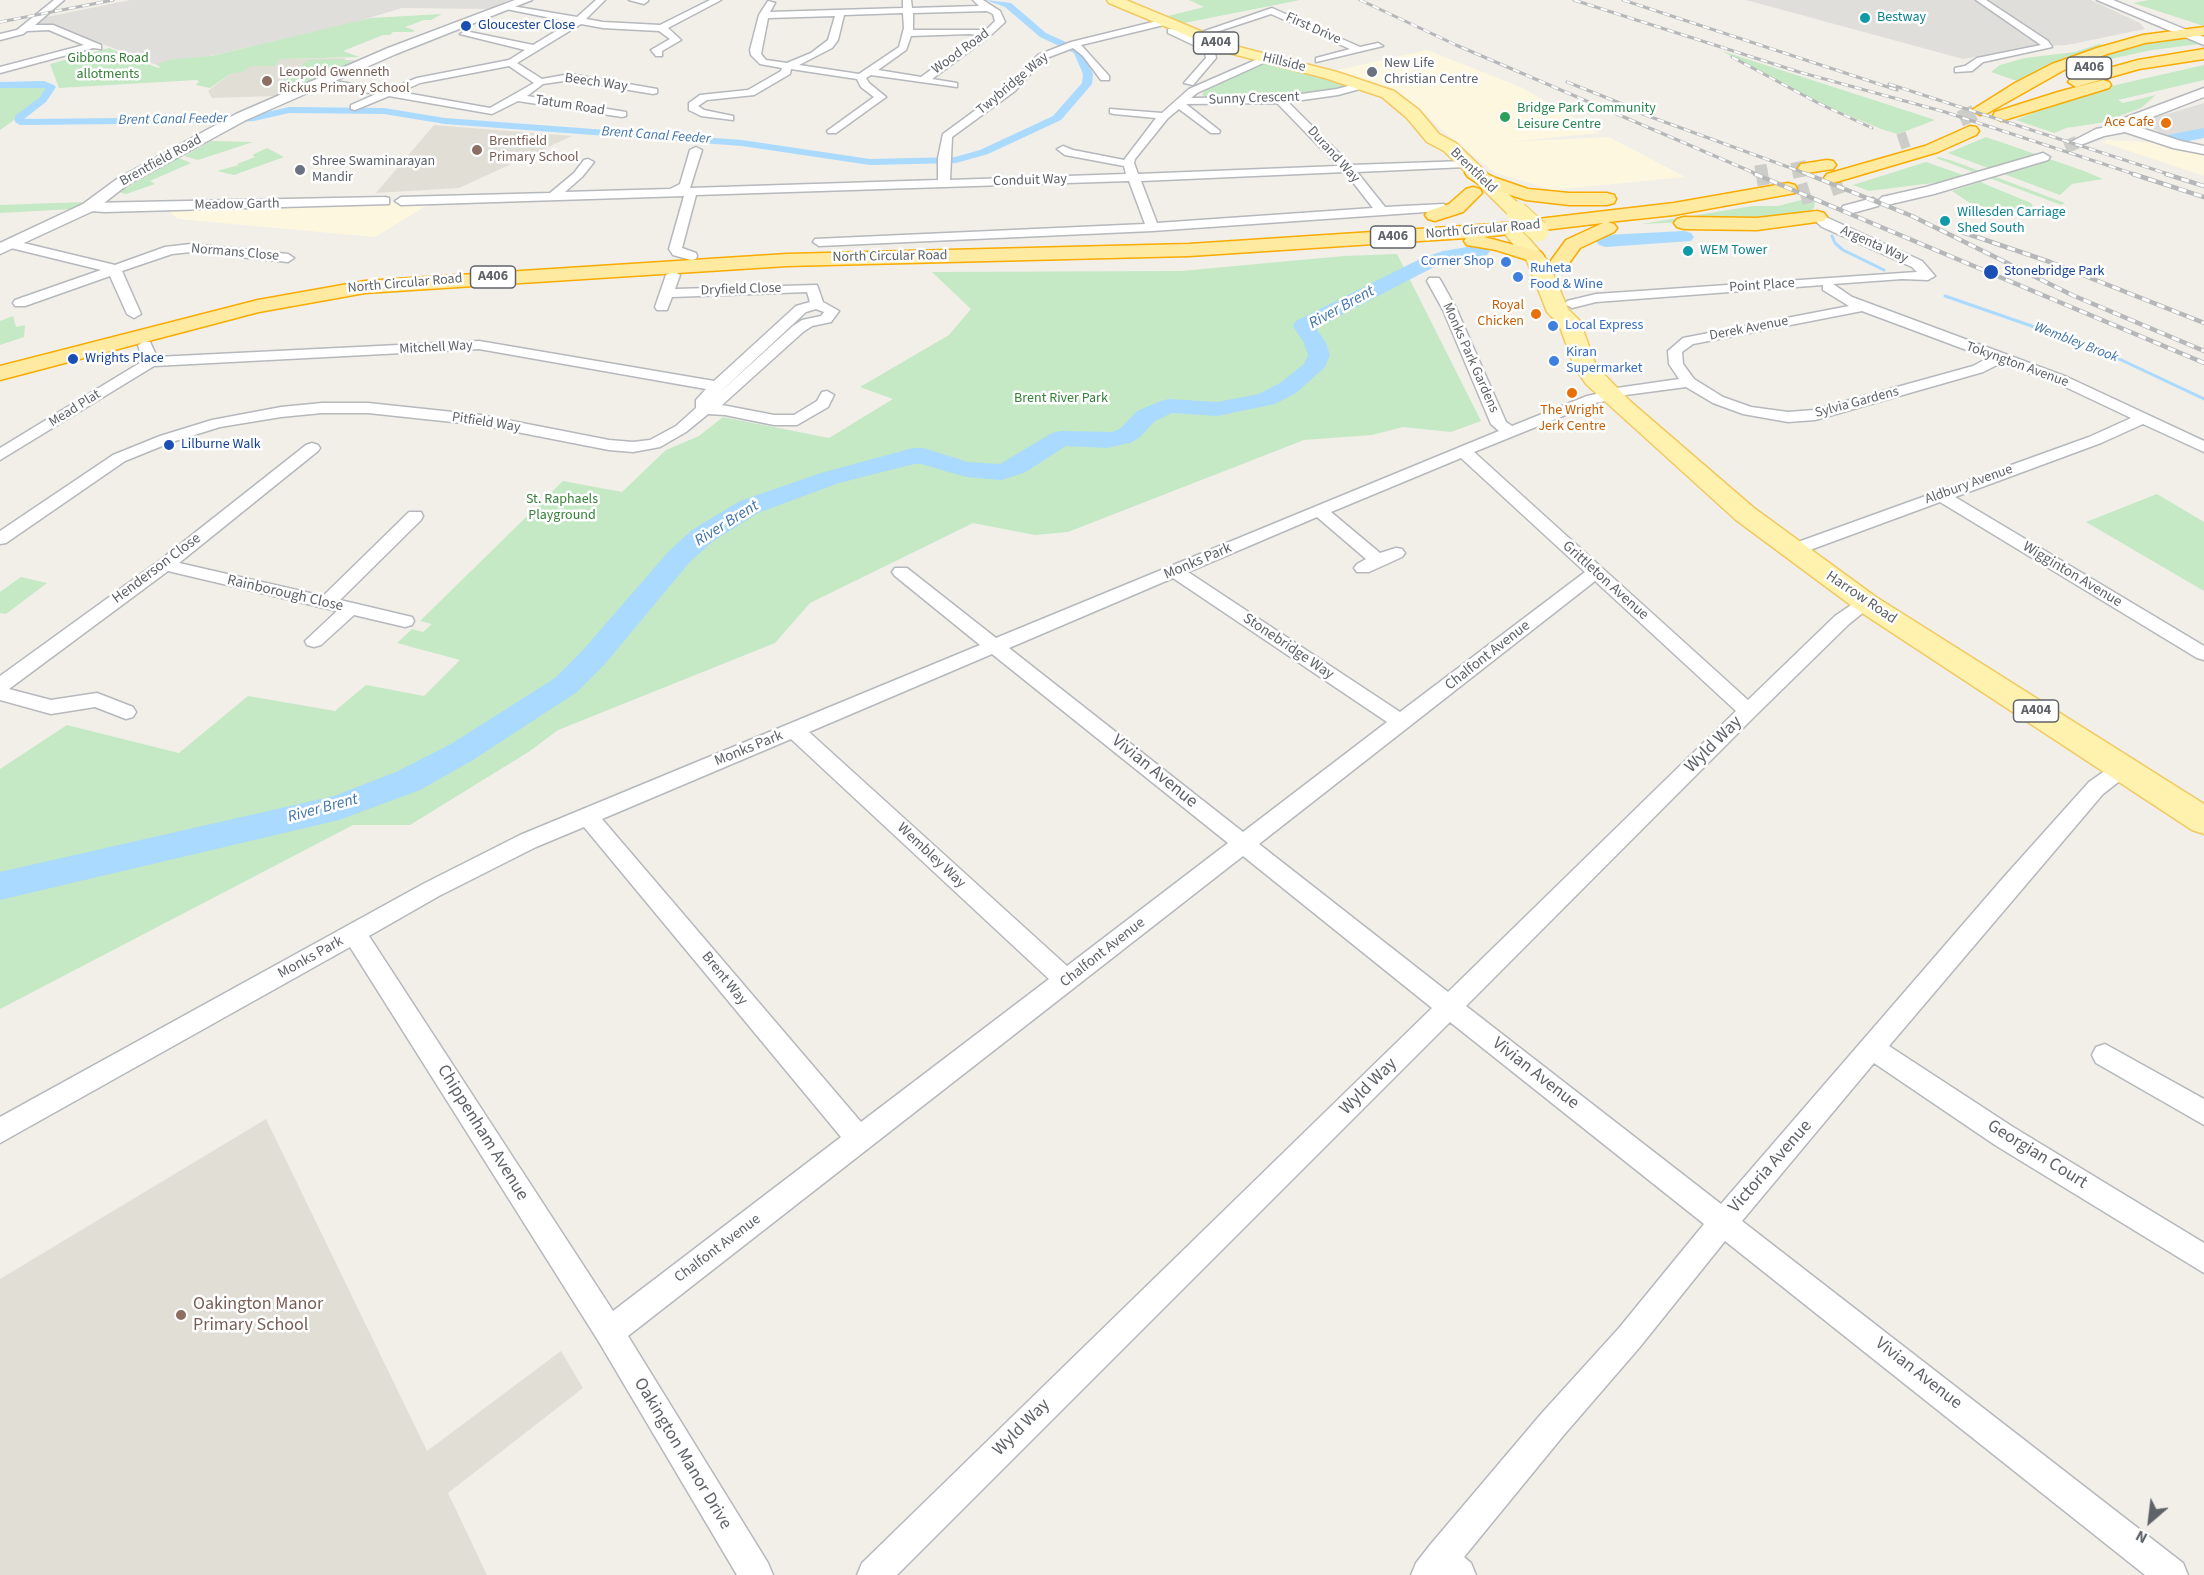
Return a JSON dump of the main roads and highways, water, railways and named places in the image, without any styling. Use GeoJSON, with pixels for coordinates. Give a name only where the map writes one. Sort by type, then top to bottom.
{"type":"FeatureCollection","features":[{"type":"Feature","properties":{"kind":"highway"},"geometry":{"type":"LineString","coordinates":[[1967,123],[2021,86],[2058,67],[2159,32],[2158,20],[2199,35]]}},
{"type":"Feature","properties":{"kind":"highway"},"geometry":{"type":"LineString","coordinates":[[2143,39],[2199,35]]}},
{"type":"Feature","properties":{"kind":"highway","name":"A406"},"geometry":{"type":"LineString","coordinates":[[1516,235],[1607,228],[1730,211],[1804,179],[1916,143],[1967,123],[2028,88],[2199,35]]}},
{"type":"Feature","properties":{"kind":"highway","name":"A406"},"geometry":{"type":"LineString","coordinates":[[2204,54],[2099,74],[2047,93],[2001,116],[2060,96],[2159,70],[2204,62]]}},
{"type":"Feature","properties":{"kind":"highway","name":"A406"},"geometry":{"type":"LineString","coordinates":[[1916,143],[1967,123]]}},
{"type":"Feature","properties":{"kind":"highway"},"geometry":{"type":"LineString","coordinates":[[1463,167],[1489,182],[1526,194],[1569,199],[1607,199]]}},
{"type":"Feature","properties":{"kind":"highway","name":"North Circular Road"},"geometry":{"type":"LineString","coordinates":[[0,373],[258,306],[365,287],[787,260],[1186,240],[1487,221],[1629,205],[1804,179]]}},
{"type":"Feature","properties":{"kind":"highway"},"geometry":{"type":"LineString","coordinates":[[995,250],[1061,237],[1268,228],[1438,211],[1607,199],[1630,195]]}},
{"type":"Feature","properties":{"kind":"highway"},"geometry":{"type":"LineString","coordinates":[[1641,224],[1757,224],[1817,217]]}},
{"type":"Feature","properties":{"kind":"highway","name":"A406"},"geometry":{"type":"LineString","coordinates":[[1560,262],[1573,244],[1607,228]]}},
{"type":"Feature","properties":{"kind":"highway"},"geometry":{"type":"LineString","coordinates":[[995,250],[1077,261],[1170,260],[1268,256],[1474,241],[1516,235]]}},
{"type":"Feature","properties":{"kind":"highway"},"geometry":{"type":"LineString","coordinates":[[1474,241],[1498,245],[1534,256]]}},
{"type":"Feature","properties":{"kind":"highway","name":"North Circular Road"},"geometry":{"type":"LineString","coordinates":[[0,361],[237,301],[341,281],[436,271],[683,252],[995,250]]}},
{"type":"Feature","properties":{"kind":"main road","name":"Hillside"},"geometry":{"type":"LineString","coordinates":[[1114,0],[1168,26],[1234,50],[1267,58],[1320,66]]}},
{"type":"Feature","properties":{"kind":"main road","name":"Brentfield"},"geometry":{"type":"LineString","coordinates":[[1320,66],[1395,99],[1413,114],[1433,138],[1450,147],[1493,208]]}},
{"type":"Feature","properties":{"kind":"main road","name":"Brentfield"},"geometry":{"type":"LineString","coordinates":[[1463,167],[1493,208]]}},
{"type":"Feature","properties":{"kind":"main road","name":"Harrow Road"},"geometry":{"type":"LineString","coordinates":[[1493,208],[1541,233],[1559,256],[1566,305],[1585,366],[1610,394],[1745,514],[1866,603],[2204,821]]}},
{"type":"Feature","properties":{"kind":"main road","name":"Harrow Road"},"geometry":{"type":"LineString","coordinates":[[1493,208],[1534,256],[1566,305]]}},
{"type":"Feature","properties":{"kind":"waterway","name":"Brent Canal Feeder"},"geometry":{"type":"LineString","coordinates":[[0,85],[44,84],[51,87],[43,100],[19,118],[20,122],[221,120],[254,118],[289,110],[384,111],[445,121],[742,143],[870,162],[956,160],[984,152],[1057,118],[1087,84],[1088,74],[1078,51],[1043,35],[1008,5],[990,0]]}},
{"type":"Feature","properties":{"kind":"waterway","name":"River Brent"},"geometry":{"type":"LineString","coordinates":[[2173,139],[2204,133]]}},
{"type":"Feature","properties":{"kind":"waterway","name":"Wembley Brook"},"geometry":{"type":"LineString","coordinates":[[1832,236],[1835,243],[1843,250],[1884,270]]}},
{"type":"Feature","properties":{"kind":"waterway","name":"River Brent"},"geometry":{"type":"LineString","coordinates":[[1606,241],[1684,237]]}},
{"type":"Feature","properties":{"kind":"waterway","name":"River Brent"},"geometry":{"type":"LineString","coordinates":[[0,886],[339,807],[408,781],[462,752],[566,685],[594,657],[679,557],[702,536],[749,507],[830,478],[913,456],[923,456],[966,469],[1001,472],[1015,468],[1061,438],[1107,441],[1121,438],[1130,433],[1146,416],[1169,406],[1217,409],[1267,399],[1288,388],[1314,367],[1319,355],[1315,343],[1304,326],[1429,262],[1443,257],[1480,251]]}},
{"type":"Feature","properties":{"kind":"waterway","name":"Wembley Brook"},"geometry":{"type":"LineString","coordinates":[[1945,296],[2098,349],[2204,399]]}},
{"type":"Feature","properties":{"kind":"tunnel"},"geometry":{"type":"LineString","coordinates":[[1960,119],[1980,110]]}},
{"type":"Feature","properties":{"kind":"tunnel"},"geometry":{"type":"LineString","coordinates":[[1899,142],[1908,139]]}},
{"type":"Feature","properties":{"kind":"tunnel"},"geometry":{"type":"LineString","coordinates":[[2065,147],[2078,142]]}},
{"type":"Feature","properties":{"kind":"tunnel"},"geometry":{"type":"LineString","coordinates":[[1792,171],[1807,168]]}},
{"type":"Feature","properties":{"kind":"tunnel"},"geometry":{"type":"LineString","coordinates":[[1756,176],[1768,174],[1761,175]]}},
{"type":"Feature","properties":{"kind":"tunnel"},"geometry":{"type":"LineString","coordinates":[[1830,186],[1842,182]]}},
{"type":"Feature","properties":{"kind":"tunnel"},"geometry":{"type":"LineString","coordinates":[[1800,195],[1810,192]]}},
{"type":"Feature","properties":{"kind":"railway"},"geometry":{"type":"LineString","coordinates":[[0,22],[113,0]]}},
{"type":"Feature","properties":{"kind":"railway"},"geometry":{"type":"LineString","coordinates":[[1360,0],[1456,45],[1759,175]]}},
{"type":"Feature","properties":{"kind":"railway"},"geometry":{"type":"LineString","coordinates":[[1574,0],[1799,72],[1945,112],[2137,175]]}},
{"type":"Feature","properties":{"kind":"railway"},"geometry":{"type":"LineString","coordinates":[[1623,0],[1897,90]]}},
{"type":"Feature","properties":{"kind":"railway"},"geometry":{"type":"LineString","coordinates":[[1732,57],[1818,103],[1872,128]]}},
{"type":"Feature","properties":{"kind":"railway"},"geometry":{"type":"LineString","coordinates":[[1567,82],[1625,105]]}},
{"type":"Feature","properties":{"kind":"railway"},"geometry":{"type":"LineString","coordinates":[[1889,84],[2171,175]]}},
{"type":"Feature","properties":{"kind":"railway"},"geometry":{"type":"LineString","coordinates":[[1618,105],[1810,175]]}},
{"type":"Feature","properties":{"kind":"railway"},"geometry":{"type":"LineString","coordinates":[[1755,174],[2204,363]]}},
{"type":"Feature","properties":{"kind":"railway"},"geometry":{"type":"LineString","coordinates":[[1807,174],[1912,216],[2072,295],[2204,351]]}},
{"type":"Feature","properties":{"kind":"railway"},"geometry":{"type":"LineString","coordinates":[[2133,174],[2204,197]]}},
{"type":"Feature","properties":{"kind":"railway"},"geometry":{"type":"LineString","coordinates":[[2166,174],[2204,186]]}},
{"type":"Feature","properties":{"kind":"railway"},"geometry":{"type":"LineString","coordinates":[[1962,232],[2050,262],[2204,323]]}},
{"type":"Feature","properties":{"kind":"place","name":"Bestway"},"geometry":{"type":"Point","coordinates":[1865,18]}},
{"type":"Feature","properties":{"kind":"place","name":"Gloucester Close"},"geometry":{"type":"Point","coordinates":[466,26]}},
{"type":"Feature","properties":{"kind":"place","name":"New Life Christian Centre"},"geometry":{"type":"Point","coordinates":[1372,72]}},
{"type":"Feature","properties":{"kind":"place","name":"Leopold Gwenneth Rickus Primary School"},"geometry":{"type":"Point","coordinates":[267,81]}},
{"type":"Feature","properties":{"kind":"place","name":"Bridge Park Community Leisure Centre"},"geometry":{"type":"Point","coordinates":[1505,117]}},
{"type":"Feature","properties":{"kind":"place","name":"Ace Cafe"},"geometry":{"type":"Point","coordinates":[2166,123]}},
{"type":"Feature","properties":{"kind":"place","name":"Brentfield Primary School"},"geometry":{"type":"Point","coordinates":[477,150]}},
{"type":"Feature","properties":{"kind":"place","name":"Shree Swaminarayan Mandir"},"geometry":{"type":"Point","coordinates":[300,170]}},
{"type":"Feature","properties":{"kind":"place","name":"Willesden Carriage Shed South"},"geometry":{"type":"Point","coordinates":[1945,221]}},
{"type":"Feature","properties":{"kind":"place","name":"WEM Tower"},"geometry":{"type":"Point","coordinates":[1688,251]}},
{"type":"Feature","properties":{"kind":"place","name":"Corner Shop"},"geometry":{"type":"Point","coordinates":[1506,262]}},
{"type":"Feature","properties":{"kind":"place","name":"Stonebridge Park"},"geometry":{"type":"Point","coordinates":[1991,272]}},
{"type":"Feature","properties":{"kind":"place","name":"Ruheta Food & Wine"},"geometry":{"type":"Point","coordinates":[1518,277]}},
{"type":"Feature","properties":{"kind":"place","name":"Royal Chicken"},"geometry":{"type":"Point","coordinates":[1536,314]}},
{"type":"Feature","properties":{"kind":"place","name":"Local Express"},"geometry":{"type":"Point","coordinates":[1553,326]}},
{"type":"Feature","properties":{"kind":"place","name":"Wrights Place"},"geometry":{"type":"Point","coordinates":[73,359]}},
{"type":"Feature","properties":{"kind":"place","name":"Kiran Supermarket"},"geometry":{"type":"Point","coordinates":[1554,361]}},
{"type":"Feature","properties":{"kind":"place","name":"The Wright Jerk Centre"},"geometry":{"type":"Point","coordinates":[1572,393]}},
{"type":"Feature","properties":{"kind":"place","name":"Lilburne Walk"},"geometry":{"type":"Point","coordinates":[169,445]}},
{"type":"Feature","properties":{"kind":"place","name":"Oakington Manor Primary School"},"geometry":{"type":"Point","coordinates":[181,1315]}},
{"type":"Feature","properties":{"kind":"park label","name":"Gibbons Road allotments"},"geometry":{"type":"Point","coordinates":[108,68]}},
{"type":"Feature","properties":{"kind":"park label","name":"Brent River Park"},"geometry":{"type":"Point","coordinates":[1061,399]}},
{"type":"Feature","properties":{"kind":"park label","name":"St. Raphaels Playground"},"geometry":{"type":"Point","coordinates":[562,508]}}]}
